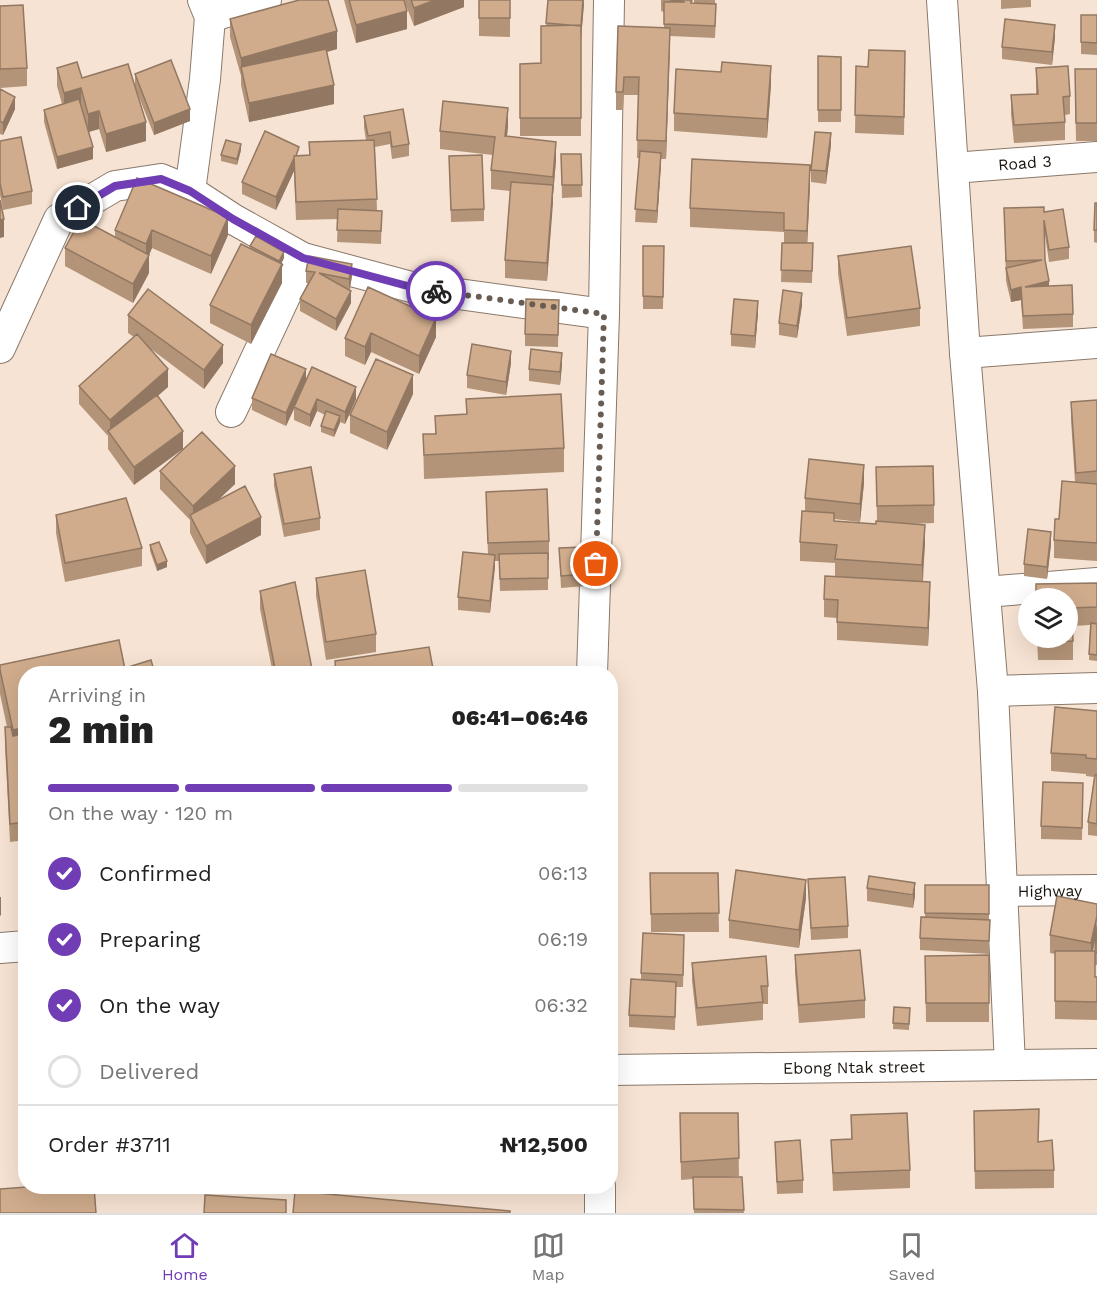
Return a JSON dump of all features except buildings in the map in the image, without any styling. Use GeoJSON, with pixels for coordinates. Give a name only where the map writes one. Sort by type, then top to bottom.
{"type":"FeatureCollection","features":[{"type":"Feature","properties":{"kind":"street"},"geometry":{"type":"LineString","coordinates":[[190,191],[205,80],[206,9],[266,0]]}},
{"type":"Feature","properties":{"kind":"street"},"geometry":{"type":"LineString","coordinates":[[592,666],[604,314],[609,0]]}},
{"type":"Feature","properties":{"kind":"street"},"geometry":{"type":"LineString","coordinates":[[942,0],[966,353],[993,691],[1010,1065]]}},
{"type":"Feature","properties":{"kind":"street","name":"Road 3"},"geometry":{"type":"LineString","coordinates":[[953,168],[1097,157]]}},
{"type":"Feature","properties":{"kind":"street"},"geometry":{"type":"LineString","coordinates":[[0,348],[59,219],[115,186],[161,179],[190,191],[233,219],[303,258],[415,288],[604,314]]}},
{"type":"Feature","properties":{"kind":"street"},"geometry":{"type":"LineString","coordinates":[[231,412],[303,258]]}},
{"type":"Feature","properties":{"kind":"street"},"geometry":{"type":"LineString","coordinates":[[966,353],[1097,343]]}},
{"type":"Feature","properties":{"kind":"street"},"geometry":{"type":"LineString","coordinates":[[985,592],[1097,583]]}},
{"type":"Feature","properties":{"kind":"street"},"geometry":{"type":"LineString","coordinates":[[993,691],[1097,688]]}},
{"type":"Feature","properties":{"kind":"street","name":"Highway"},"geometry":{"type":"LineString","coordinates":[[1002,891],[1097,890]]}},
{"type":"Feature","properties":{"kind":"street"},"geometry":{"type":"LineString","coordinates":[[0,948],[18,947]]}},
{"type":"Feature","properties":{"kind":"street","name":"Ebong Ntak street"},"geometry":{"type":"LineString","coordinates":[[618,1070],[1097,1064]]}},
{"type":"Feature","properties":{"kind":"street"},"geometry":{"type":"LineString","coordinates":[[600,1194],[600,1213]]}},
{"type":"Feature","properties":{"kind":"way so far"},"geometry":{"type":"LineString","coordinates":[[436,291],[604,314],[596,564]]}},
{"type":"Feature","properties":{"kind":"route"},"geometry":{"type":"LineString","coordinates":[[78,208],[115,186],[161,179],[190,191],[233,219],[303,258],[415,288],[436,291]]}}]}
